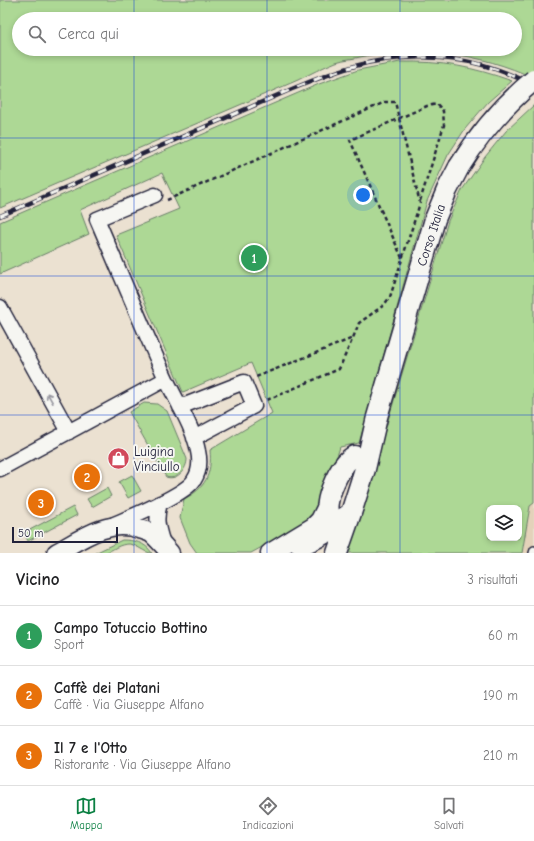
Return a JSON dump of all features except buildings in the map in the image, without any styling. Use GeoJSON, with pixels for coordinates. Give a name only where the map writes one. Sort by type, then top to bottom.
{"type":"FeatureCollection","features":[{"type":"Feature","properties":{"kind":"main road","name":"Corso Italia"},"geometry":{"type":"LineString","coordinates":[[338,553],[337,517],[377,417],[435,219],[447,190],[459,166],[486,127],[503,108],[534,80]]}},
{"type":"Feature","properties":{"kind":"main road"},"geometry":{"type":"LineString","coordinates":[[333,553],[337,517]]}},
{"type":"Feature","properties":{"kind":"street"},"geometry":{"type":"LineString","coordinates":[[56,553],[96,531],[160,503],[188,487],[194,480],[200,467],[198,451],[194,438],[166,379],[97,220],[155,195]]}},
{"type":"Feature","properties":{"kind":"street"},"geometry":{"type":"LineString","coordinates":[[0,307],[69,432]]}},
{"type":"Feature","properties":{"kind":"street"},"geometry":{"type":"LineString","coordinates":[[0,469],[166,379]]}},
{"type":"Feature","properties":{"kind":"street"},"geometry":{"type":"LineString","coordinates":[[180,407],[244,382],[254,406],[194,438]]}},
{"type":"Feature","properties":{"kind":"street"},"geometry":{"type":"LineString","coordinates":[[160,503],[156,515],[157,527],[167,549]]}},
{"type":"Feature","properties":{"kind":"street"},"geometry":{"type":"LineString","coordinates":[[270,553],[313,527],[320,520],[337,517]]}},
{"type":"Feature","properties":{"kind":"street"},"geometry":{"type":"LineString","coordinates":[[293,553],[337,517]]}},
{"type":"Feature","properties":{"kind":"street"},"geometry":{"type":"LineString","coordinates":[[108,527],[133,527],[149,532],[167,549]]}},
{"type":"Feature","properties":{"kind":"path"},"geometry":{"type":"LineString","coordinates":[[155,195],[167,200],[385,102],[395,102],[420,202]]}},
{"type":"Feature","properties":{"kind":"path"},"geometry":{"type":"LineString","coordinates":[[254,406],[340,369],[359,323],[384,305],[390,297],[403,258],[444,125],[444,111],[437,104],[427,106],[350,140],[403,258]]}},
{"type":"Feature","properties":{"kind":"path"},"geometry":{"type":"LineString","coordinates":[[244,382],[353,338]]}},
{"type":"Feature","properties":{"kind":"shaded area"},"geometry":{"type":"Polygon","coordinates":[[[534,503],[534,553],[522,553],[530,506],[534,503]]]}},
{"type":"Feature","properties":{"kind":"green space"},"geometry":{"type":"Polygon","coordinates":[[[0,0],[534,0],[534,78],[492,62],[464,56],[522,56],[522,12],[12,12],[12,56],[365,56],[342,60],[0,208],[0,0]]]}},
{"type":"Feature","properties":{"kind":"green space"},"geometry":{"type":"Polygon","coordinates":[[[400,62],[457,66],[484,72],[512,81],[488,102],[465,129],[448,155],[427,201],[359,443],[340,447],[323,499],[308,522],[251,553],[197,553],[190,543],[180,518],[184,499],[198,490],[206,479],[210,466],[210,450],[272,413],[251,363],[183,392],[116,235],[179,209],[162,173],[80,210],[89,234],[0,274],[0,222],[319,84],[358,70],[400,62]]]}},
{"type":"Feature","properties":{"kind":"green space"},"geometry":{"type":"Polygon","coordinates":[[[534,105],[534,503],[530,506],[522,553],[348,553],[448,221],[462,190],[485,157],[506,131],[534,105]]]}},
{"type":"Feature","properties":{"kind":"green space"},"geometry":{"type":"Polygon","coordinates":[[[144,403],[157,404],[167,411],[187,459],[185,467],[177,476],[170,478],[166,477],[129,412],[144,403]]]}},
{"type":"Feature","properties":{"kind":"green space"},"geometry":{"type":"Polygon","coordinates":[[[132,475],[141,491],[128,498],[119,482],[132,475]]]}},
{"type":"Feature","properties":{"kind":"green space"},"geometry":{"type":"Polygon","coordinates":[[[107,488],[111,496],[92,507],[87,499],[107,488]]]}},
{"type":"Feature","properties":{"kind":"green space"},"geometry":{"type":"Polygon","coordinates":[[[73,507],[77,515],[28,541],[24,533],[73,507]]]}},
{"type":"Feature","properties":{"kind":"green space"},"geometry":{"type":"Polygon","coordinates":[[[122,540],[138,542],[146,546],[152,553],[146,552],[129,544],[125,544],[105,553],[95,553],[122,540]]]}},
{"type":"Feature","properties":{"kind":"railway"},"geometry":{"type":"LineString","coordinates":[[0,216],[292,89],[331,74],[370,62],[419,57],[467,61],[489,67],[534,85]]}},
{"type":"Feature","properties":{"kind":"place","name":"Campo Totuccio Bottino"},"geometry":{"type":"Point","coordinates":[254,258]}},
{"type":"Feature","properties":{"kind":"place","name":"Luigina Vinciullo"},"geometry":{"type":"Point","coordinates":[119,458]}},
{"type":"Feature","properties":{"kind":"place","name":"Caffè dei Platani"},"geometry":{"type":"Point","coordinates":[87,477]}},
{"type":"Feature","properties":{"kind":"place","name":"Il 7 e l'Otto"},"geometry":{"type":"Point","coordinates":[41,503]}}]}
